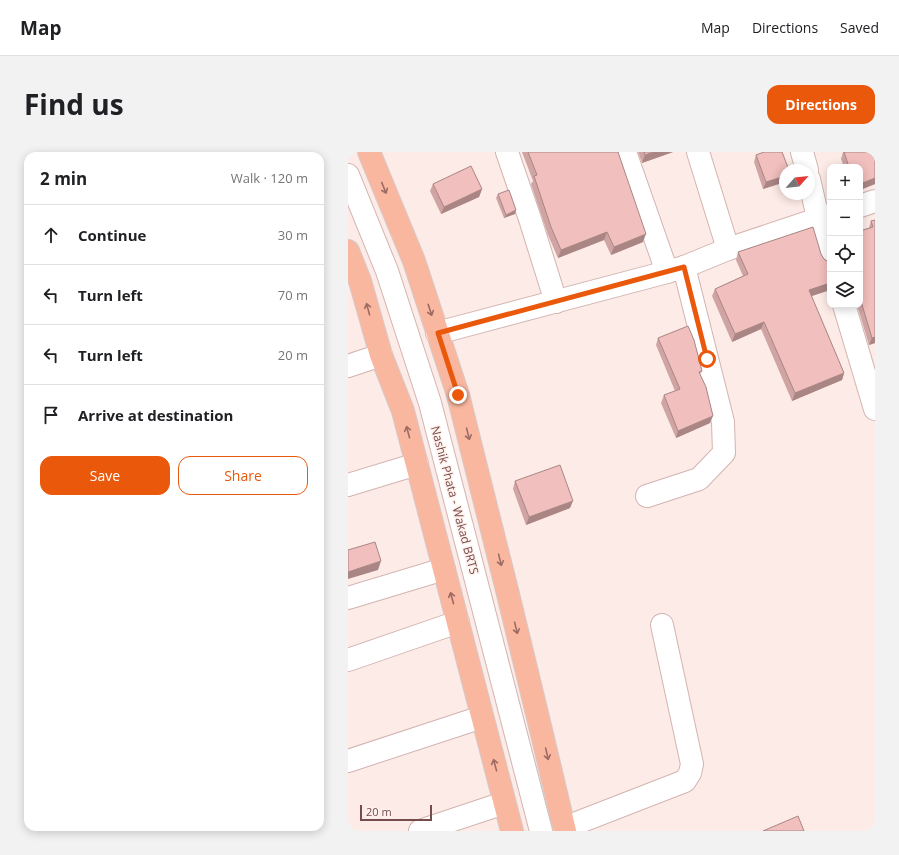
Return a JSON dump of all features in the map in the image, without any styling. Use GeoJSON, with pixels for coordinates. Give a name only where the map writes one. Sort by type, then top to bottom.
{"type":"FeatureCollection","features":[{"type":"Feature","properties":{"kind":"main road"},"geometry":{"type":"LineString","coordinates":[[369,152],[414,262],[458,395],[536,708],[564,830]]}},
{"type":"Feature","properties":{"kind":"main road"},"geometry":{"type":"LineString","coordinates":[[348,251],[360,281],[380,355],[403,411],[512,831]]}},
{"type":"Feature","properties":{"kind":"street"},"geometry":{"type":"LineString","coordinates":[[507,152],[556,302]]}},
{"type":"Feature","properties":{"kind":"street"},"geometry":{"type":"LineString","coordinates":[[625,152],[675,270],[723,422],[724,453],[699,479],[647,496]]}},
{"type":"Feature","properties":{"kind":"street"},"geometry":{"type":"LineString","coordinates":[[698,152],[728,249]]}},
{"type":"Feature","properties":{"kind":"street"},"geometry":{"type":"LineString","coordinates":[[802,152],[805,164]]}},
{"type":"Feature","properties":{"kind":"street","name":"Nashik Phata - Wakad BRTS"},"geometry":{"type":"LineString","coordinates":[[348,175],[387,271],[430,403],[541,831]]}},
{"type":"Feature","properties":{"kind":"street"},"geometry":{"type":"LineString","coordinates":[[815,194],[824,216],[827,237]]}},
{"type":"Feature","properties":{"kind":"street"},"geometry":{"type":"LineString","coordinates":[[863,205],[875,201]]}},
{"type":"Feature","properties":{"kind":"street"},"geometry":{"type":"LineString","coordinates":[[438,333],[675,270],[728,249],[824,216]]}},
{"type":"Feature","properties":{"kind":"street"},"geometry":{"type":"LineString","coordinates":[[845,308],[875,409]]}},
{"type":"Feature","properties":{"kind":"street"},"geometry":{"type":"LineString","coordinates":[[348,366],[380,355]]}},
{"type":"Feature","properties":{"kind":"street"},"geometry":{"type":"LineString","coordinates":[[348,485],[417,464]]}},
{"type":"Feature","properties":{"kind":"street"},"geometry":{"type":"LineString","coordinates":[[348,598],[444,569]]}},
{"type":"Feature","properties":{"kind":"street"},"geometry":{"type":"LineString","coordinates":[[348,660],[458,622]]}},
{"type":"Feature","properties":{"kind":"street"},"geometry":{"type":"LineString","coordinates":[[564,830],[685,781],[690,773],[692,764],[662,625]]}},
{"type":"Feature","properties":{"kind":"street"},"geometry":{"type":"LineString","coordinates":[[348,761],[482,717]]}},
{"type":"Feature","properties":{"kind":"street"},"geometry":{"type":"LineString","coordinates":[[420,831],[504,803]]}},
{"type":"Feature","properties":{"kind":"building"},"geometry":{"type":"Polygon","coordinates":[[[528,152],[618,152],[646,234],[614,247],[607,232],[561,250],[551,227],[534,176],[537,175],[528,152]]]}},
{"type":"Feature","properties":{"kind":"building"},"geometry":{"type":"Polygon","coordinates":[[[644,152],[654,152],[645,155],[644,152]]]}},
{"type":"Feature","properties":{"kind":"building"},"geometry":{"type":"Polygon","coordinates":[[[764,152],[782,152],[787,164],[779,164],[779,178],[766,182],[756,155],[764,152]]]}},
{"type":"Feature","properties":{"kind":"building"},"geometry":{"type":"Polygon","coordinates":[[[844,152],[875,152],[875,178],[863,183],[863,164],[848,164],[844,152]]]}},
{"type":"Feature","properties":{"kind":"building"},"geometry":{"type":"Polygon","coordinates":[[[471,166],[482,189],[444,207],[433,184],[471,166]]]}},
{"type":"Feature","properties":{"kind":"building"},"geometry":{"type":"Polygon","coordinates":[[[509,190],[516,210],[506,215],[498,194],[509,190]]]}},
{"type":"Feature","properties":{"kind":"building"},"geometry":{"type":"Polygon","coordinates":[[[875,220],[875,337],[872,338],[863,308],[863,230],[873,227],[871,221],[875,220]]]}},
{"type":"Feature","properties":{"kind":"building"},"geometry":{"type":"Polygon","coordinates":[[[813,227],[821,254],[827,261],[827,284],[809,290],[844,373],[795,393],[764,322],[735,334],[715,289],[748,274],[738,252],[813,227]]]}},
{"type":"Feature","properties":{"kind":"building"},"geometry":{"type":"Polygon","coordinates":[[[688,326],[694,340],[702,371],[699,372],[706,387],[713,416],[678,431],[664,395],[680,389],[658,338],[688,326]]]}},
{"type":"Feature","properties":{"kind":"building"},"geometry":{"type":"Polygon","coordinates":[[[560,465],[573,501],[529,517],[515,481],[560,465]]]}},
{"type":"Feature","properties":{"kind":"building"},"geometry":{"type":"Polygon","coordinates":[[[375,542],[381,561],[348,572],[348,550],[375,542]]]}},
{"type":"Feature","properties":{"kind":"building"},"geometry":{"type":"Polygon","coordinates":[[[798,816],[804,831],[763,831],[798,816]]]}},
{"type":"Feature","properties":{"kind":"route"},"geometry":{"type":"LineString","coordinates":[[458,395],[438,333],[684,267],[707,359]]}}]}
